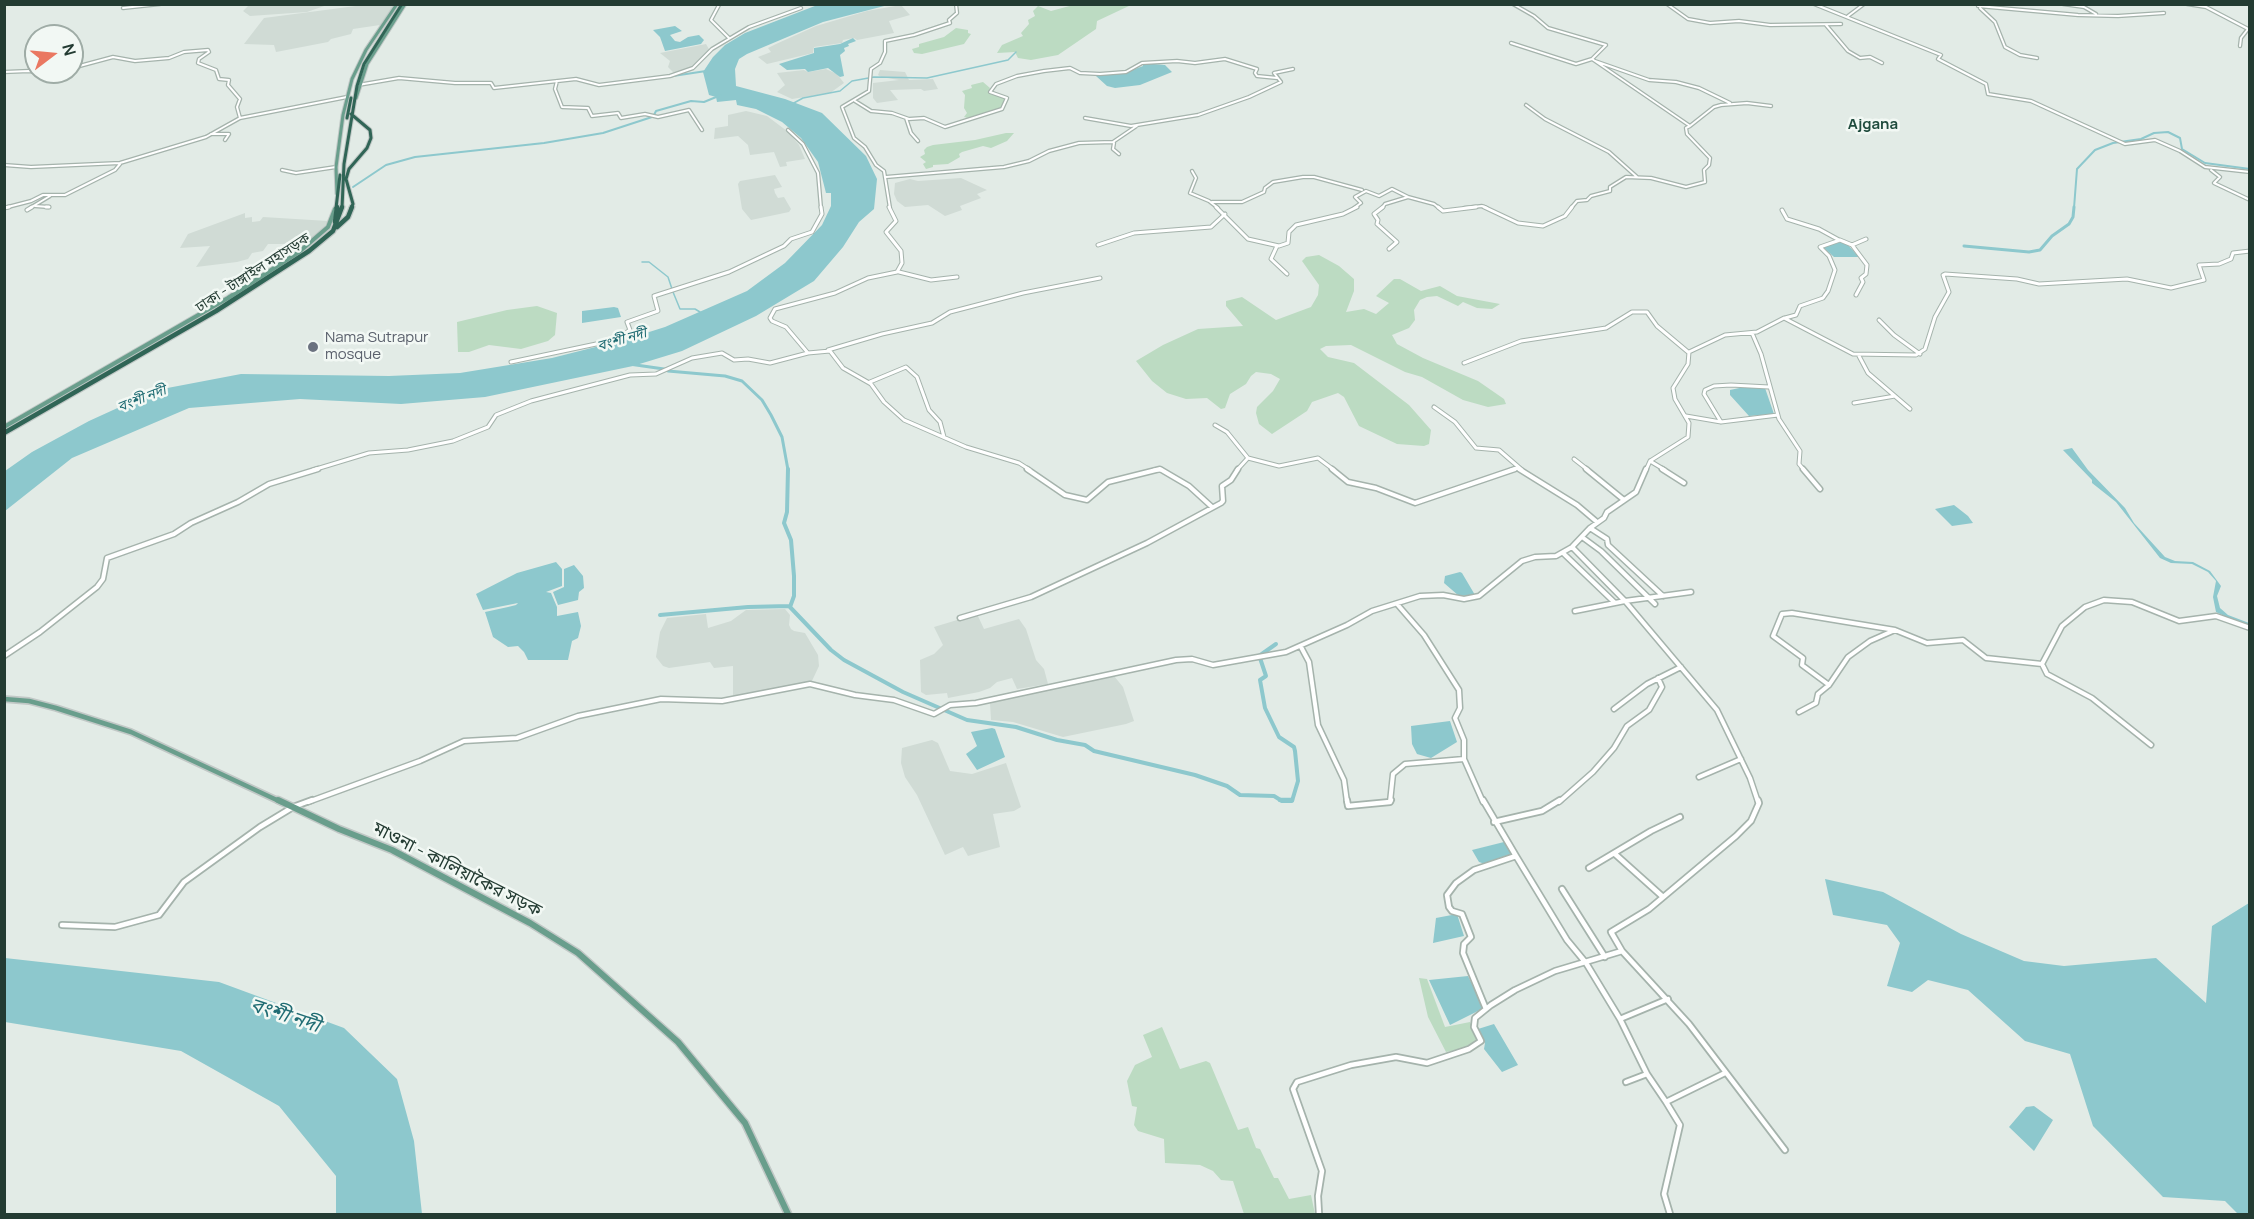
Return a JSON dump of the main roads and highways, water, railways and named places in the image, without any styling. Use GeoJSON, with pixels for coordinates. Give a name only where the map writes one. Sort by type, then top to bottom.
{"type":"FeatureCollection","features":[{"type":"Feature","properties":{"kind":"highway","name":"ঢাকা - টাঙ্গাইল মহাসড়ক"},"geometry":{"type":"LineString","coordinates":[[4,430],[205,314],[306,250],[324,236],[334,224],[350,115],[358,85],[375,47],[401,4]]}},
{"type":"Feature","properties":{"kind":"highway","name":"ঢাকা - টাঙ্গাইল মহাসড়ক"},"geometry":{"type":"LineString","coordinates":[[350,115],[348,106],[358,69],[367,50],[401,4]]}},
{"type":"Feature","properties":{"kind":"highway"},"geometry":{"type":"LineString","coordinates":[[346,99],[348,106]]}},
{"type":"Feature","properties":{"kind":"highway"},"geometry":{"type":"LineString","coordinates":[[335,228],[345,221],[351,211],[353,198],[346,178],[349,169],[367,148],[371,138],[370,130],[350,115],[343,121]]}},
{"type":"Feature","properties":{"kind":"highway","name":"ঢাকা - টাঙ্গাইল মহাসড়ক"},"geometry":{"type":"LineString","coordinates":[[4,430],[216,311],[309,251],[335,228],[341,216],[339,200]]}},
{"type":"Feature","properties":{"kind":"main road"},"geometry":{"type":"LineString","coordinates":[[339,200],[336,167],[346,99],[358,69]]}},
{"type":"Feature","properties":{"kind":"main road","name":"মাওনা - কালিয়াকৈর সড়ক"},"geometry":{"type":"LineString","coordinates":[[4,699],[38,704],[131,732],[339,829],[392,850],[530,923],[578,953],[678,1042],[745,1123],[788,1215]]}},
{"type":"Feature","properties":{"kind":"water","name":"বংশী নদী"},"geometry":{"type":"Polygon","coordinates":[[[820,4],[888,5],[823,22],[747,54],[739,59],[735,69],[736,86],[785,99],[822,113],[866,156],[877,179],[874,209],[859,222],[843,247],[814,281],[756,316],[682,351],[633,366],[485,397],[401,404],[300,399],[189,408],[72,458],[5,511],[5,471],[32,452],[89,421],[157,390],[241,374],[389,376],[460,373],[552,358],[665,327],[747,291],[785,263],[822,225],[831,206],[831,193],[826,193],[818,162],[801,138],[782,122],[756,109],[737,105],[736,100],[717,102],[716,97],[709,95],[703,72],[725,45],[745,33],[820,4]]]}},
{"type":"Feature","properties":{"kind":"water"},"geometry":{"type":"Polygon","coordinates":[[[675,26],[682,31],[670,35],[675,41],[680,42],[688,37],[699,35],[704,40],[701,44],[665,51],[660,37],[653,30],[675,26]]]}},
{"type":"Feature","properties":{"kind":"water"},"geometry":{"type":"Polygon","coordinates":[[[853,38],[856,41],[848,44],[849,46],[844,48],[845,51],[840,55],[844,76],[840,77],[828,68],[808,72],[805,69],[787,70],[779,64],[814,53],[814,48],[840,44],[853,38]]]}},
{"type":"Feature","properties":{"kind":"water"},"geometry":{"type":"Polygon","coordinates":[[[1143,63],[1165,65],[1172,72],[1140,85],[1115,88],[1107,86],[1096,76],[1127,72],[1143,66],[1143,63]]]}},
{"type":"Feature","properties":{"kind":"water"},"geometry":{"type":"Polygon","coordinates":[[[1841,242],[1848,245],[1859,257],[1834,257],[1823,247],[1841,242]]]}},
{"type":"Feature","properties":{"kind":"water"},"geometry":{"type":"Polygon","coordinates":[[[618,308],[621,317],[582,323],[582,311],[618,308]]]}},
{"type":"Feature","properties":{"kind":"water"},"geometry":{"type":"Polygon","coordinates":[[[1744,387],[1765,388],[1774,414],[1749,416],[1730,395],[1730,390],[1744,387]]]}},
{"type":"Feature","properties":{"kind":"water"},"geometry":{"type":"Polygon","coordinates":[[[2072,448],[2088,470],[2125,508],[2134,523],[2165,557],[2175,561],[2193,562],[2210,571],[2221,586],[2217,596],[2220,608],[2228,615],[2249,623],[2249,628],[2216,612],[2213,597],[2216,581],[2208,572],[2192,564],[2171,563],[2160,558],[2116,502],[2092,483],[2092,480],[2063,450],[2072,448]]]}},
{"type":"Feature","properties":{"kind":"water"},"geometry":{"type":"Polygon","coordinates":[[[1954,505],[1973,523],[1952,526],[1935,509],[1954,505]]]}},
{"type":"Feature","properties":{"kind":"water"},"geometry":{"type":"Polygon","coordinates":[[[556,562],[562,569],[562,586],[546,592],[551,593],[557,607],[557,616],[578,612],[581,626],[578,638],[572,641],[568,660],[528,660],[518,646],[508,647],[493,637],[485,612],[518,603],[483,610],[476,594],[517,573],[556,562]]]}},
{"type":"Feature","properties":{"kind":"water"},"geometry":{"type":"Polygon","coordinates":[[[574,565],[583,576],[584,588],[579,592],[578,600],[558,605],[553,592],[564,587],[564,569],[574,565]]]}},
{"type":"Feature","properties":{"kind":"water"},"geometry":{"type":"Polygon","coordinates":[[[1460,572],[1475,595],[1459,596],[1444,583],[1445,576],[1460,572]]]}},
{"type":"Feature","properties":{"kind":"water"},"geometry":{"type":"Polygon","coordinates":[[[1450,721],[1457,742],[1431,758],[1417,754],[1412,744],[1411,726],[1450,721]]]}},
{"type":"Feature","properties":{"kind":"water"},"geometry":{"type":"Polygon","coordinates":[[[995,729],[1005,757],[977,770],[966,754],[977,746],[971,732],[995,729]]]}},
{"type":"Feature","properties":{"kind":"water"},"geometry":{"type":"Polygon","coordinates":[[[1504,842],[1512,853],[1510,857],[1485,864],[1479,862],[1472,850],[1504,842]]]}},
{"type":"Feature","properties":{"kind":"water"},"geometry":{"type":"Polygon","coordinates":[[[1825,879],[1883,892],[1961,934],[2024,961],[2064,966],[2156,958],[2206,1003],[2212,926],[2249,903],[2249,1214],[2238,1214],[2225,1201],[2163,1197],[2093,1126],[2070,1054],[2025,1041],[1968,990],[1928,980],[1912,992],[1887,986],[1900,943],[1887,925],[1833,915],[1825,879]]]}},
{"type":"Feature","properties":{"kind":"water"},"geometry":{"type":"Polygon","coordinates":[[[1457,914],[1464,936],[1433,943],[1436,918],[1457,914]]]}},
{"type":"Feature","properties":{"kind":"water","name":"বংশী নদী"},"geometry":{"type":"Polygon","coordinates":[[[5,958],[219,982],[344,1028],[397,1079],[414,1141],[422,1214],[336,1214],[336,1176],[279,1106],[181,1051],[5,1022],[5,958]]]}},
{"type":"Feature","properties":{"kind":"water"},"geometry":{"type":"Polygon","coordinates":[[[1468,976],[1484,1008],[1450,1025],[1429,980],[1468,976]]]}},
{"type":"Feature","properties":{"kind":"water"},"geometry":{"type":"Polygon","coordinates":[[[1494,1024],[1518,1065],[1502,1072],[1484,1049],[1485,1043],[1478,1029],[1494,1024]]]}},
{"type":"Feature","properties":{"kind":"water"},"geometry":{"type":"Polygon","coordinates":[[[2034,1106],[2053,1120],[2034,1151],[2009,1127],[2026,1107],[2034,1106]]]}},
{"type":"Feature","properties":{"kind":"waterway"},"geometry":{"type":"LineString","coordinates":[[792,104],[803,98],[840,91],[852,81],[874,77],[927,78],[1008,60],[1016,52]]}},
{"type":"Feature","properties":{"kind":"waterway"},"geometry":{"type":"LineString","coordinates":[[660,78],[706,71]]}},
{"type":"Feature","properties":{"kind":"waterway"},"geometry":{"type":"LineString","coordinates":[[654,115],[656,111],[691,101],[704,102],[721,95]]}},
{"type":"Feature","properties":{"kind":"waterway"},"geometry":{"type":"LineString","coordinates":[[353,187],[386,165],[415,157],[544,143],[603,133],[652,117]]}},
{"type":"Feature","properties":{"kind":"waterway"},"geometry":{"type":"LineString","coordinates":[[2074,208],[2077,169],[2095,150],[2113,143],[2141,139],[2154,133],[2168,132],[2180,138],[2182,149],[2205,163],[2250,169]]}},
{"type":"Feature","properties":{"kind":"waterway"},"geometry":{"type":"LineString","coordinates":[[1964,246],[2029,252],[2040,250],[2052,236],[2069,224],[2073,217],[2074,207]]}},
{"type":"Feature","properties":{"kind":"waterway"},"geometry":{"type":"LineString","coordinates":[[642,262],[649,262],[668,277],[672,289]]}},
{"type":"Feature","properties":{"kind":"waterway"},"geometry":{"type":"LineString","coordinates":[[673,292],[680,309],[695,309],[700,312]]}},
{"type":"Feature","properties":{"kind":"waterway"},"geometry":{"type":"LineString","coordinates":[[629,364],[664,369]]}},
{"type":"Feature","properties":{"kind":"waterway"},"geometry":{"type":"LineString","coordinates":[[668,371],[725,376],[742,381],[762,400],[771,415],[782,437],[788,470]]}},
{"type":"Feature","properties":{"kind":"waterway"},"geometry":{"type":"LineString","coordinates":[[788,470],[787,512],[784,523],[791,540],[794,576],[794,596],[790,607]]}},
{"type":"Feature","properties":{"kind":"waterway"},"geometry":{"type":"LineString","coordinates":[[660,615],[748,607],[789,606],[831,650],[844,660],[903,692],[967,720],[1016,727],[1057,740],[1085,745],[1094,751],[1195,775],[1227,786],[1240,795],[1274,796],[1280,800]]}},
{"type":"Feature","properties":{"kind":"waterway"},"geometry":{"type":"LineString","coordinates":[[1259,656],[1276,644]]}},
{"type":"Feature","properties":{"kind":"waterway"},"geometry":{"type":"LineString","coordinates":[[1260,658],[1266,676],[1260,680],[1265,708],[1279,737],[1294,747],[1295,751],[1298,781],[1292,801],[1280,800]]}},
{"type":"Feature","properties":{"kind":"waterway"},"geometry":{"type":"LineString","coordinates":[[1280,800],[1292,800]]}},
{"type":"Feature","properties":{"kind":"place","name":"Nama Sutrapur mosque"},"geometry":{"type":"Point","coordinates":[313,347]}},
{"type":"Feature","properties":{"kind":"district","name":"Ajgana"},"geometry":{"type":"Point","coordinates":[1873,125]}}]}
